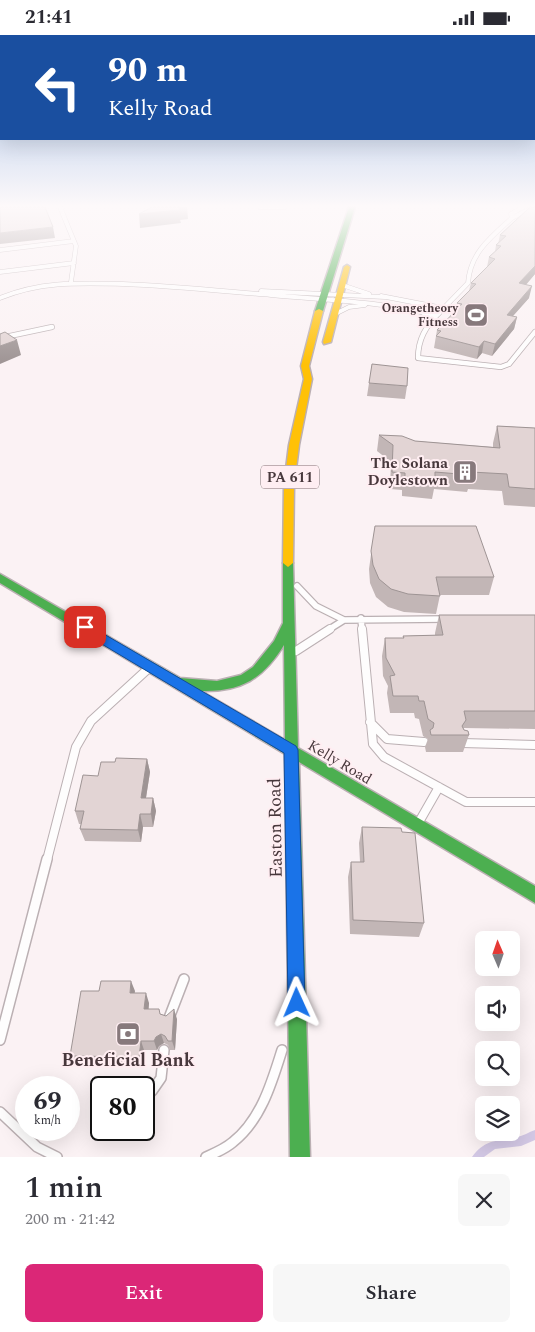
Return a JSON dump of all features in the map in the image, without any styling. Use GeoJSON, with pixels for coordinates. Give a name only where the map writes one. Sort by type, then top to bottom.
{"type":"FeatureCollection","features":[{"type":"Feature","properties":{"kind":"main road","name":"Easton Road"},"geometry":{"type":"LineString","coordinates":[[300,1157],[288,577],[289,485],[294,445],[308,379],[305,367],[323,296],[335,259]]}},
{"type":"Feature","properties":{"kind":"main road"},"geometry":{"type":"LineString","coordinates":[[325,350],[350,259]]}},
{"type":"Feature","properties":{"kind":"main road"},"geometry":{"type":"LineString","coordinates":[[308,379],[319,370]]}},
{"type":"Feature","properties":{"kind":"main road","name":"Kelly Road"},"geometry":{"type":"LineString","coordinates":[[0,578],[535,895]]}},
{"type":"Feature","properties":{"kind":"main road"},"geometry":{"type":"LineString","coordinates":[[178,683],[216,688],[241,682],[258,670],[272,656],[289,621]]}},
{"type":"Feature","properties":{"kind":"lane"},"geometry":{"type":"LineString","coordinates":[[71,282],[74,259]]}},
{"type":"Feature","properties":{"kind":"lane"},"geometry":{"type":"LineString","coordinates":[[474,259],[469,268],[468,283],[436,316],[421,335],[418,345],[418,358],[482,366],[506,366],[535,332]]}},
{"type":"Feature","properties":{"kind":"lane"},"geometry":{"type":"LineString","coordinates":[[0,271],[74,263]]}},
{"type":"Feature","properties":{"kind":"lane"},"geometry":{"type":"LineString","coordinates":[[0,299],[32,288],[71,282],[155,285],[268,295],[323,296],[340,293],[363,293],[444,308]]}},
{"type":"Feature","properties":{"kind":"lane"},"geometry":{"type":"LineString","coordinates":[[340,293],[385,297]]}},
{"type":"Feature","properties":{"kind":"lane"},"geometry":{"type":"LineString","coordinates":[[340,293],[381,305],[413,309],[436,316]]}},
{"type":"Feature","properties":{"kind":"lane"},"geometry":{"type":"LineString","coordinates":[[334,315],[349,307],[381,305]]}},
{"type":"Feature","properties":{"kind":"lane"},"geometry":{"type":"LineString","coordinates":[[0,338],[52,327]]}},
{"type":"Feature","properties":{"kind":"lane"},"geometry":{"type":"LineString","coordinates":[[288,577],[316,606],[344,619],[450,619]]}},
{"type":"Feature","properties":{"kind":"lane"},"geometry":{"type":"LineString","coordinates":[[361,618],[373,744],[384,757],[466,802],[535,802]]}},
{"type":"Feature","properties":{"kind":"lane"},"geometry":{"type":"LineString","coordinates":[[290,654],[344,619]]}},
{"type":"Feature","properties":{"kind":"lane"},"geometry":{"type":"LineString","coordinates":[[0,1040],[76,747],[91,721],[151,666]]}},
{"type":"Feature","properties":{"kind":"lane"},"geometry":{"type":"LineString","coordinates":[[370,722],[387,739],[424,742]]}},
{"type":"Feature","properties":{"kind":"lane"},"geometry":{"type":"LineString","coordinates":[[462,743],[535,745]]}},
{"type":"Feature","properties":{"kind":"lane"},"geometry":{"type":"LineString","coordinates":[[417,825],[439,787]]}},
{"type":"Feature","properties":{"kind":"lane"},"geometry":{"type":"LineString","coordinates":[[168,1019],[184,979]]}},
{"type":"Feature","properties":{"kind":"lane"},"geometry":{"type":"LineString","coordinates":[[206,1157],[236,1141],[256,1114],[274,1074],[297,1003]]}},
{"type":"Feature","properties":{"kind":"lane"},"geometry":{"type":"LineString","coordinates":[[155,1087],[161,1078],[164,1050]]}},
{"type":"Feature","properties":{"kind":"lane"},"geometry":{"type":"LineString","coordinates":[[0,1112],[37,1147],[57,1157]]}},
{"type":"Feature","properties":{"kind":"shaded area"},"geometry":{"type":"Polygon","coordinates":[[[535,1130],[535,1140],[521,1146],[495,1149],[484,1157],[472,1157],[487,1144],[498,1141],[520,1141],[520,1136],[535,1130]]]}},
{"type":"Feature","properties":{"kind":"building"},"geometry":{"type":"Polygon","coordinates":[[[495,259],[535,259],[535,266],[519,283],[532,286],[507,315],[517,317],[495,344],[484,341],[479,347],[436,336],[441,331],[437,330],[462,304],[457,303],[476,284],[471,283],[495,259]]]}},
{"type":"Feature","properties":{"kind":"building"},"geometry":{"type":"Polygon","coordinates":[[[5,332],[17,340],[0,346],[0,334],[5,332]]]}},
{"type":"Feature","properties":{"kind":"building"},"geometry":{"type":"Polygon","coordinates":[[[372,364],[408,368],[407,386],[369,383],[372,364]]]}},
{"type":"Feature","properties":{"kind":"building"},"geometry":{"type":"Polygon","coordinates":[[[497,426],[535,428],[535,489],[509,487],[507,474],[471,472],[471,475],[435,472],[435,482],[405,479],[405,473],[392,472],[393,445],[379,435],[402,436],[415,441],[500,448],[497,426]]]}},
{"type":"Feature","properties":{"kind":"building"},"geometry":{"type":"Polygon","coordinates":[[[375,526],[476,526],[494,577],[436,577],[440,596],[408,594],[391,589],[379,579],[373,565],[371,551],[375,526]]]}},
{"type":"Feature","properties":{"kind":"building"},"geometry":{"type":"Polygon","coordinates":[[[439,615],[535,615],[535,711],[464,711],[466,720],[462,726],[464,730],[468,731],[469,735],[431,735],[430,730],[433,728],[434,723],[428,719],[424,701],[419,701],[418,696],[393,696],[390,676],[395,675],[386,658],[385,638],[443,635],[439,615]]]}},
{"type":"Feature","properties":{"kind":"building"},"geometry":{"type":"Polygon","coordinates":[[[116,758],[147,759],[141,798],[153,798],[151,814],[140,814],[138,830],[80,829],[84,811],[75,811],[83,775],[98,776],[101,762],[115,762],[116,758]]]}},
{"type":"Feature","properties":{"kind":"building"},"geometry":{"type":"Polygon","coordinates":[[[362,827],[401,828],[402,832],[415,833],[424,923],[353,920],[351,862],[364,862],[362,827]]]}},
{"type":"Feature","properties":{"kind":"building","name":"Beneficial Bank"},"geometry":{"type":"Polygon","coordinates":[[[101,981],[131,981],[130,993],[146,993],[144,1009],[159,1009],[160,1014],[166,1016],[174,1009],[172,1041],[168,1041],[161,1034],[154,1041],[141,1041],[139,1057],[70,1056],[81,991],[99,991],[101,981]]]}},
{"type":"Feature","properties":{"kind":"traffic: fast"},"geometry":{"type":"LineString","coordinates":[[319,311],[335,259]]}},
{"type":"Feature","properties":{"kind":"traffic: fast"},"geometry":{"type":"LineString","coordinates":[[288,563],[300,1157]]}},
{"type":"Feature","properties":{"kind":"traffic: fast"},"geometry":{"type":"LineString","coordinates":[[0,578],[535,895]]}},
{"type":"Feature","properties":{"kind":"traffic: fast"},"geometry":{"type":"LineString","coordinates":[[178,683],[217,686],[232,684],[246,678],[258,670],[269,658],[288,625]]}},
{"type":"Feature","properties":{"kind":"traffic: slow"},"geometry":{"type":"LineString","coordinates":[[327,342],[347,267]]}},
{"type":"Feature","properties":{"kind":"traffic: slow"},"geometry":{"type":"LineString","coordinates":[[288,563],[289,485],[294,445],[308,379],[305,366],[319,311]]}},
{"type":"Feature","properties":{"kind":"place","name":"Orangetheory Fitness"},"geometry":{"type":"Point","coordinates":[476,315]}},
{"type":"Feature","properties":{"kind":"place","name":"The Solana Doylestown"},"geometry":{"type":"Point","coordinates":[465,472]}},
{"type":"Feature","properties":{"kind":"place","name":"Beneficial Bank"},"geometry":{"type":"Point","coordinates":[128,1034]}},
{"type":"Feature","properties":{"kind":"route"},"geometry":{"type":"LineString","coordinates":[[85,627],[291,750],[297,1003]]}}]}
